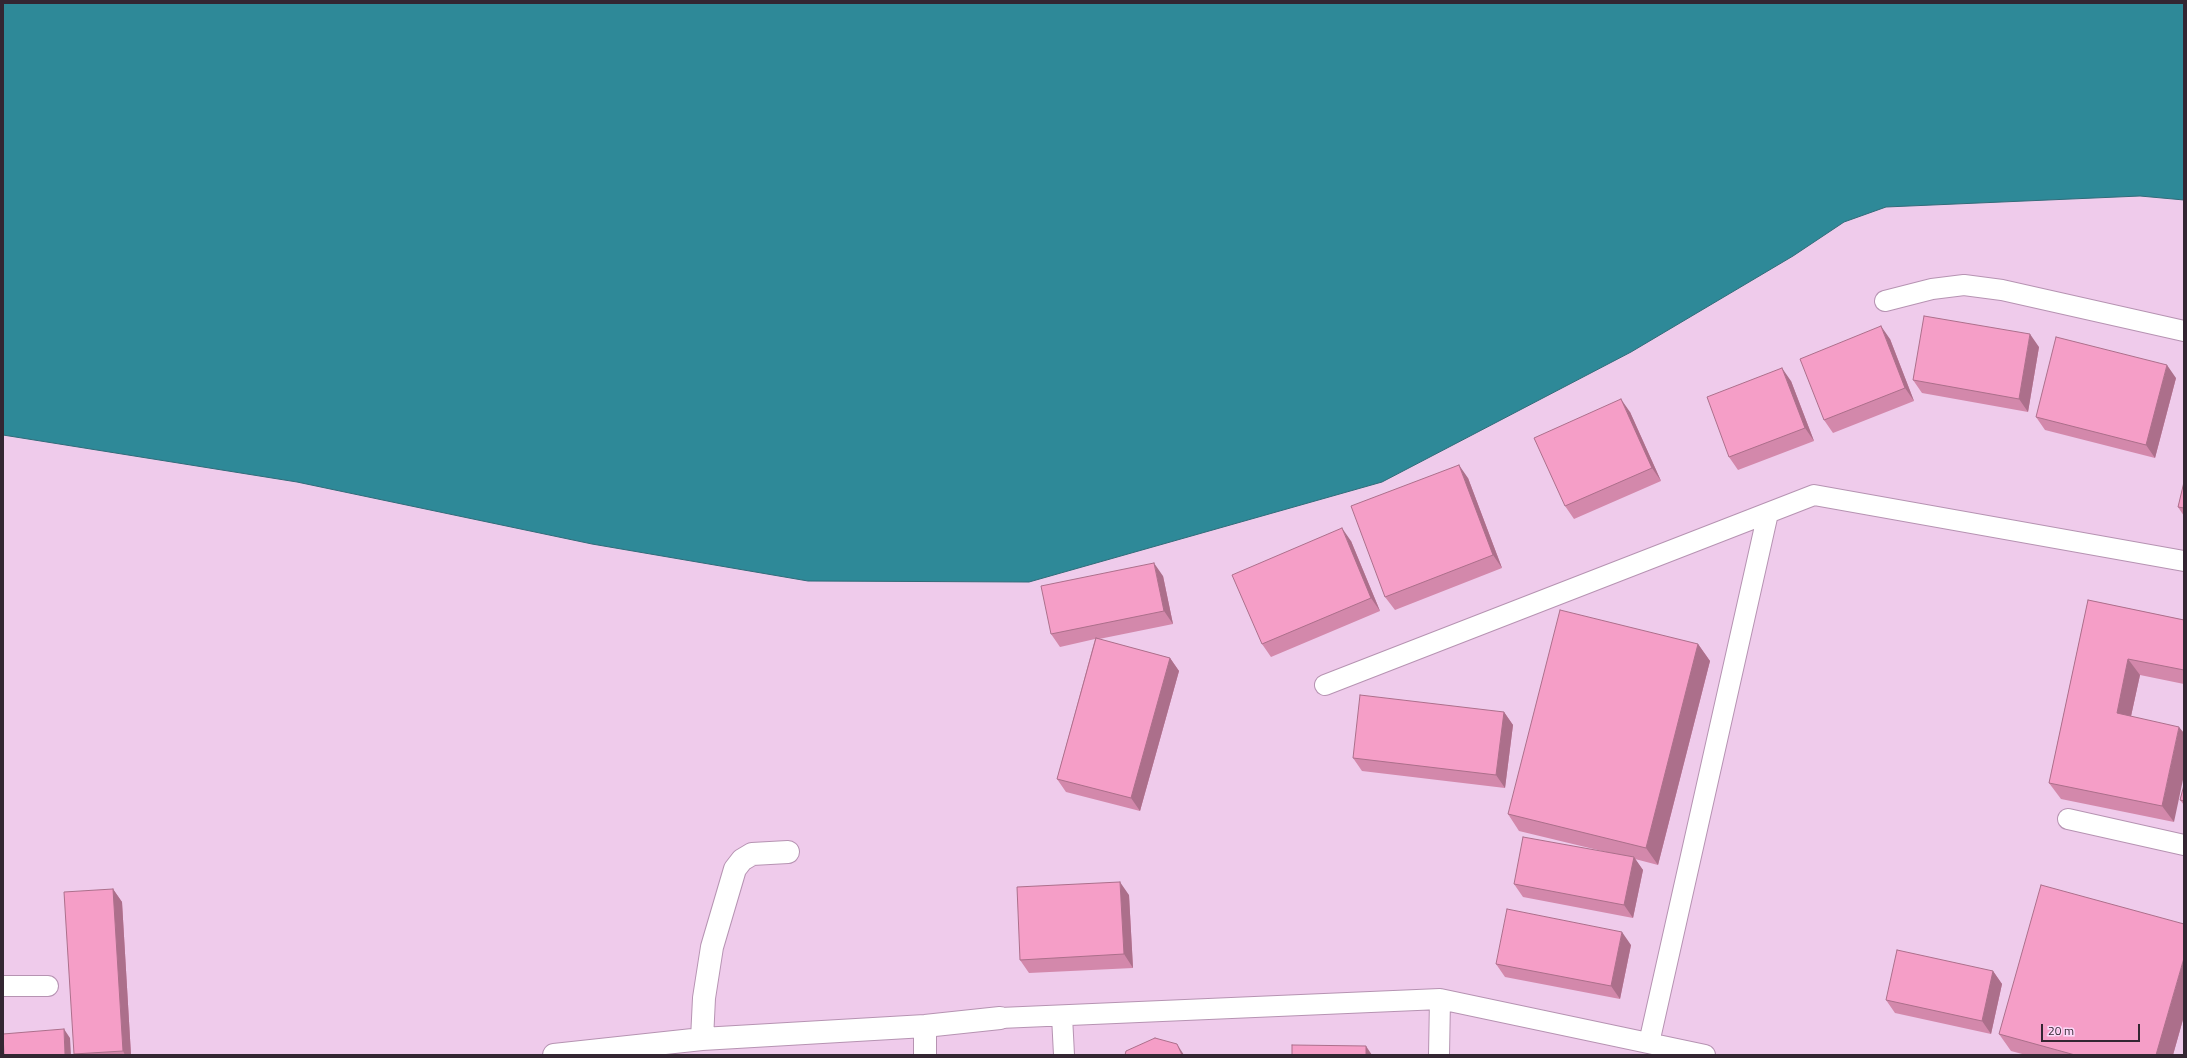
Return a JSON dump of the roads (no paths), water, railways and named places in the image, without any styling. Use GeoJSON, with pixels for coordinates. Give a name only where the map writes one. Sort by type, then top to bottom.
{"type":"FeatureCollection","features":[{"type":"Feature","properties":{"kind":"street"},"geometry":{"type":"LineString","coordinates":[[702,1039],[704,998],[712,947],[735,869],[742,860],[752,854],[788,852]]}},
{"type":"Feature","properties":{"kind":"street"},"geometry":{"type":"LineString","coordinates":[[554,1055],[582,1054],[702,1039],[926,1026],[1000,1018]]}},
{"type":"Feature","properties":{"kind":"street"},"geometry":{"type":"LineString","coordinates":[[925,1055],[926,1026]]}},
{"type":"Feature","properties":{"kind":"lane"},"geometry":{"type":"LineString","coordinates":[[1885,301],[1932,289],[1964,285],[2002,290],[2184,331]]}},
{"type":"Feature","properties":{"kind":"lane"},"geometry":{"type":"LineString","coordinates":[[1325,685],[1814,495],[2184,561]]}},
{"type":"Feature","properties":{"kind":"lane"},"geometry":{"type":"LineString","coordinates":[[1649,1043],[1768,513]]}},
{"type":"Feature","properties":{"kind":"lane"},"geometry":{"type":"LineString","coordinates":[[2068,819],[2184,845]]}},
{"type":"Feature","properties":{"kind":"lane"},"geometry":{"type":"LineString","coordinates":[[3,986],[48,986]]}},
{"type":"Feature","properties":{"kind":"lane"},"geometry":{"type":"LineString","coordinates":[[1439,1055],[1440,999]]}},
{"type":"Feature","properties":{"kind":"lane"},"geometry":{"type":"LineString","coordinates":[[1000,1018],[1440,999],[1705,1055]]}},
{"type":"Feature","properties":{"kind":"lane"},"geometry":{"type":"LineString","coordinates":[[1062,1016],[1064,1055]]}},
{"type":"Feature","properties":{"kind":"water"},"geometry":{"type":"Polygon","coordinates":[[[3,3],[2184,3],[2184,200],[2140,196],[1886,207],[1844,222],[1793,256],[1631,352],[1382,482],[1029,582],[808,581],[592,544],[297,482],[3,435],[3,3]]]}}]}
